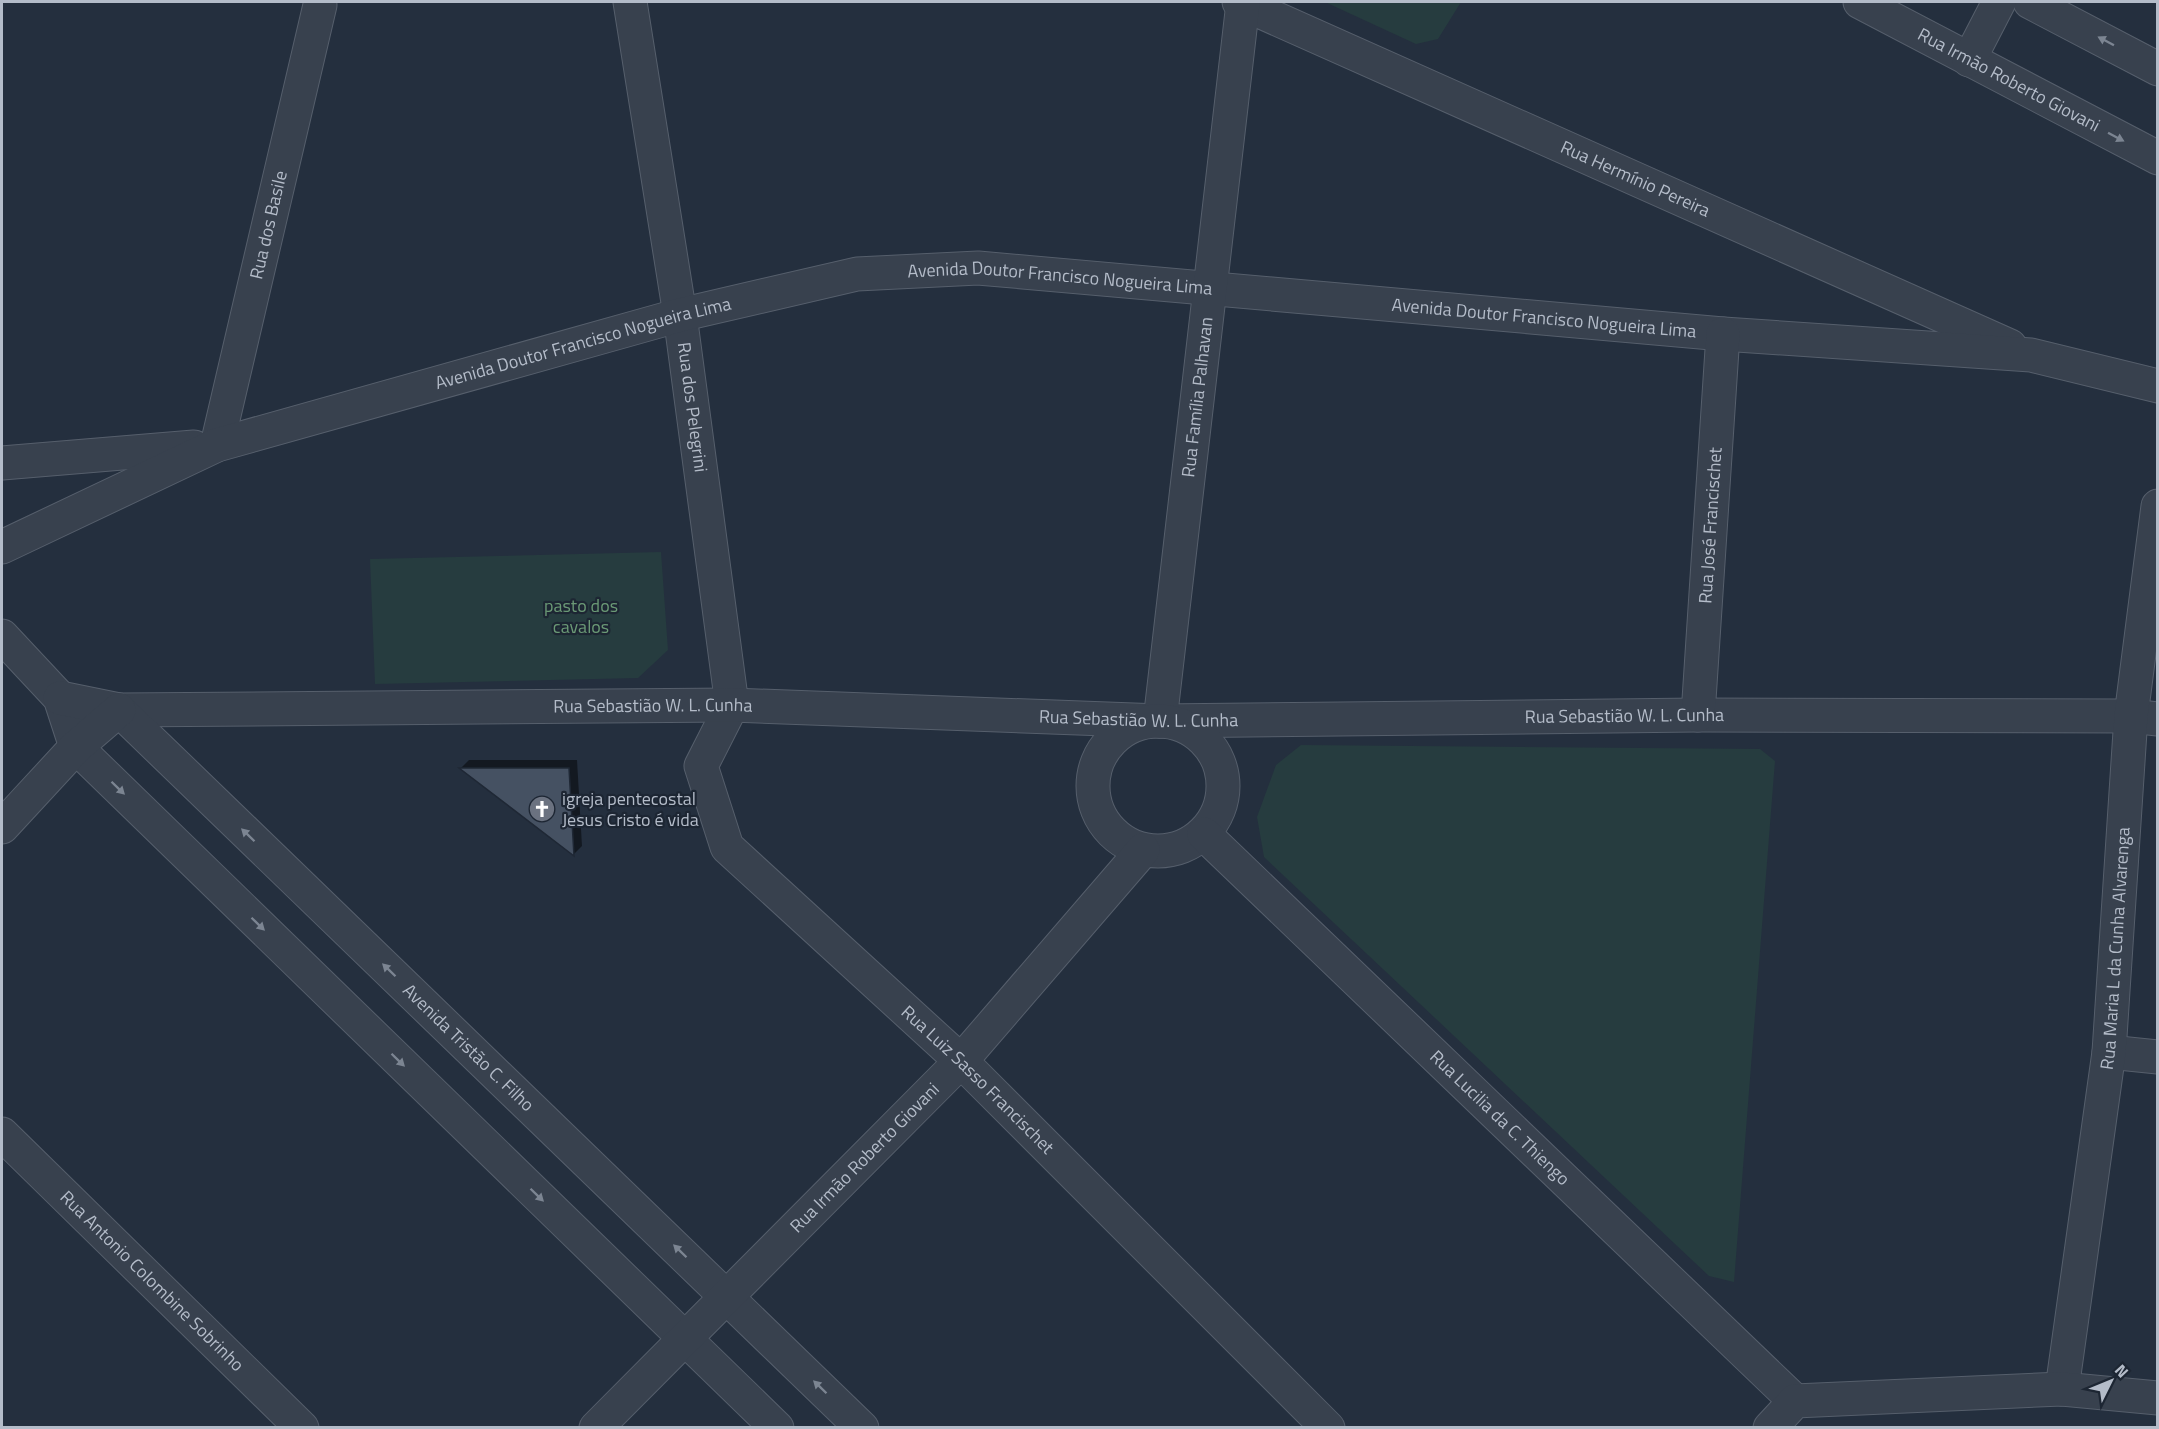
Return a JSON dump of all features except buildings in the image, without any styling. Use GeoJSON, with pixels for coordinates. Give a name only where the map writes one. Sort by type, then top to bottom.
{"type":"FeatureCollection","features":[{"type":"Feature","properties":{"kind":"street","name":"Rua dos Pelegrini"},"geometry":{"type":"LineString","coordinates":[[630,2],[680,315],[732,705]]}},
{"type":"Feature","properties":{"kind":"street","name":"Rua Família Palhavan"},"geometry":{"type":"LineString","coordinates":[[1160,721],[1241,2]]}},
{"type":"Feature","properties":{"kind":"street","name":"Rua Hermínio Pereira"},"geometry":{"type":"LineString","coordinates":[[1241,2],[2031,355]]}},
{"type":"Feature","properties":{"kind":"street","name":"Rua Irmão Roberto Giovani"},"geometry":{"type":"LineString","coordinates":[[1860,2],[2157,159]]}},
{"type":"Feature","properties":{"kind":"street"},"geometry":{"type":"LineString","coordinates":[[1969,60],[1999,2]]}},
{"type":"Feature","properties":{"kind":"street"},"geometry":{"type":"LineString","coordinates":[[2030,2],[2157,69]]}},
{"type":"Feature","properties":{"kind":"street","name":"Rua dos Basile"},"geometry":{"type":"LineString","coordinates":[[217,445],[320,4]]}},
{"type":"Feature","properties":{"kind":"street","name":"Avenida Doutor Francisco Nogueira Lima"},"geometry":{"type":"LineString","coordinates":[[2,547],[217,445],[680,315],[857,274],[978,268],[1723,334],[2031,355],[2157,386]]}},
{"type":"Feature","properties":{"kind":"street","name":"Rua José Francischet"},"geometry":{"type":"LineString","coordinates":[[1698,715],[1723,334]]}},
{"type":"Feature","properties":{"kind":"street"},"geometry":{"type":"LineString","coordinates":[[2,463],[217,445]]}},
{"type":"Feature","properties":{"kind":"street","name":"Rua Maria L da Cunha Alvarenga"},"geometry":{"type":"LineString","coordinates":[[2062,1389],[2109,1052],[2144,718],[2157,506]]}},
{"type":"Feature","properties":{"kind":"street"},"geometry":{"type":"LineString","coordinates":[[2,636],[60,698],[76,747],[777,1428]]}},
{"type":"Feature","properties":{"kind":"street"},"geometry":{"type":"LineString","coordinates":[[60,698],[119,710]]}},
{"type":"Feature","properties":{"kind":"street","name":"Rua Sebastião W. L. Cunha"},"geometry":{"type":"LineString","coordinates":[[119,710],[732,705],[1160,721],[1698,715],[2144,718]]}},
{"type":"Feature","properties":{"kind":"street","name":"Rua Luiz Sasso Francischet"},"geometry":{"type":"LineString","coordinates":[[732,705],[701,766],[727,847],[961,1060],[1328,1428]]}},
{"type":"Feature","properties":{"kind":"street"},"geometry":{"type":"LineString","coordinates":[[2,827],[76,747],[119,710]]}},
{"type":"Feature","properties":{"kind":"street","name":"Avenida Tristão C. Filho"},"geometry":{"type":"LineString","coordinates":[[119,710],[862,1428]]}},
{"type":"Feature","properties":{"kind":"street"},"geometry":{"type":"LineString","coordinates":[[1160,721],[1181,725],[1201,736],[1215,753],[1222,773],[1224,795],[1217,816],[1204,834],[1186,846],[1164,851],[1143,850],[1123,841],[1108,827],[1097,809],[1093,788],[1096,767],[1105,748],[1120,733],[1139,723],[1160,721]]}},
{"type":"Feature","properties":{"kind":"street","name":"Rua Lucilia da C. Thiengo"},"geometry":{"type":"LineString","coordinates":[[1204,834],[1795,1401]]}},
{"type":"Feature","properties":{"kind":"street","name":"Rua Irmão Roberto Giovani"},"geometry":{"type":"LineString","coordinates":[[596,1428],[961,1060],[1143,850]]}},
{"type":"Feature","properties":{"kind":"street"},"geometry":{"type":"LineString","coordinates":[[2109,1052],[2157,1057]]}},
{"type":"Feature","properties":{"kind":"street","name":"Rua Antonio Colombine Sobrinho"},"geometry":{"type":"LineString","coordinates":[[2,1134],[302,1428]]}},
{"type":"Feature","properties":{"kind":"street"},"geometry":{"type":"LineString","coordinates":[[1770,1428],[1795,1401],[2062,1389],[2157,1398]]}},
{"type":"Feature","properties":{"kind":"green space"},"geometry":{"type":"Polygon","coordinates":[[[1325,2],[1461,2],[1438,39],[1416,44],[1325,2]]]}},
{"type":"Feature","properties":{"kind":"green space","name":"pasto dos cavalos"},"geometry":{"type":"Polygon","coordinates":[[[661,552],[668,650],[638,678],[375,684],[370,559],[661,552]]]}},
{"type":"Feature","properties":{"kind":"green space"},"geometry":{"type":"Polygon","coordinates":[[[1301,745],[1760,749],[1775,761],[1734,1282],[1709,1276],[1264,857],[1257,817],[1276,765],[1301,745]]]}},
{"type":"Feature","properties":{"kind":"place","name":"igreja pentecostal Jesus Cristo é vida"},"geometry":{"type":"Point","coordinates":[542,809]}}]}
